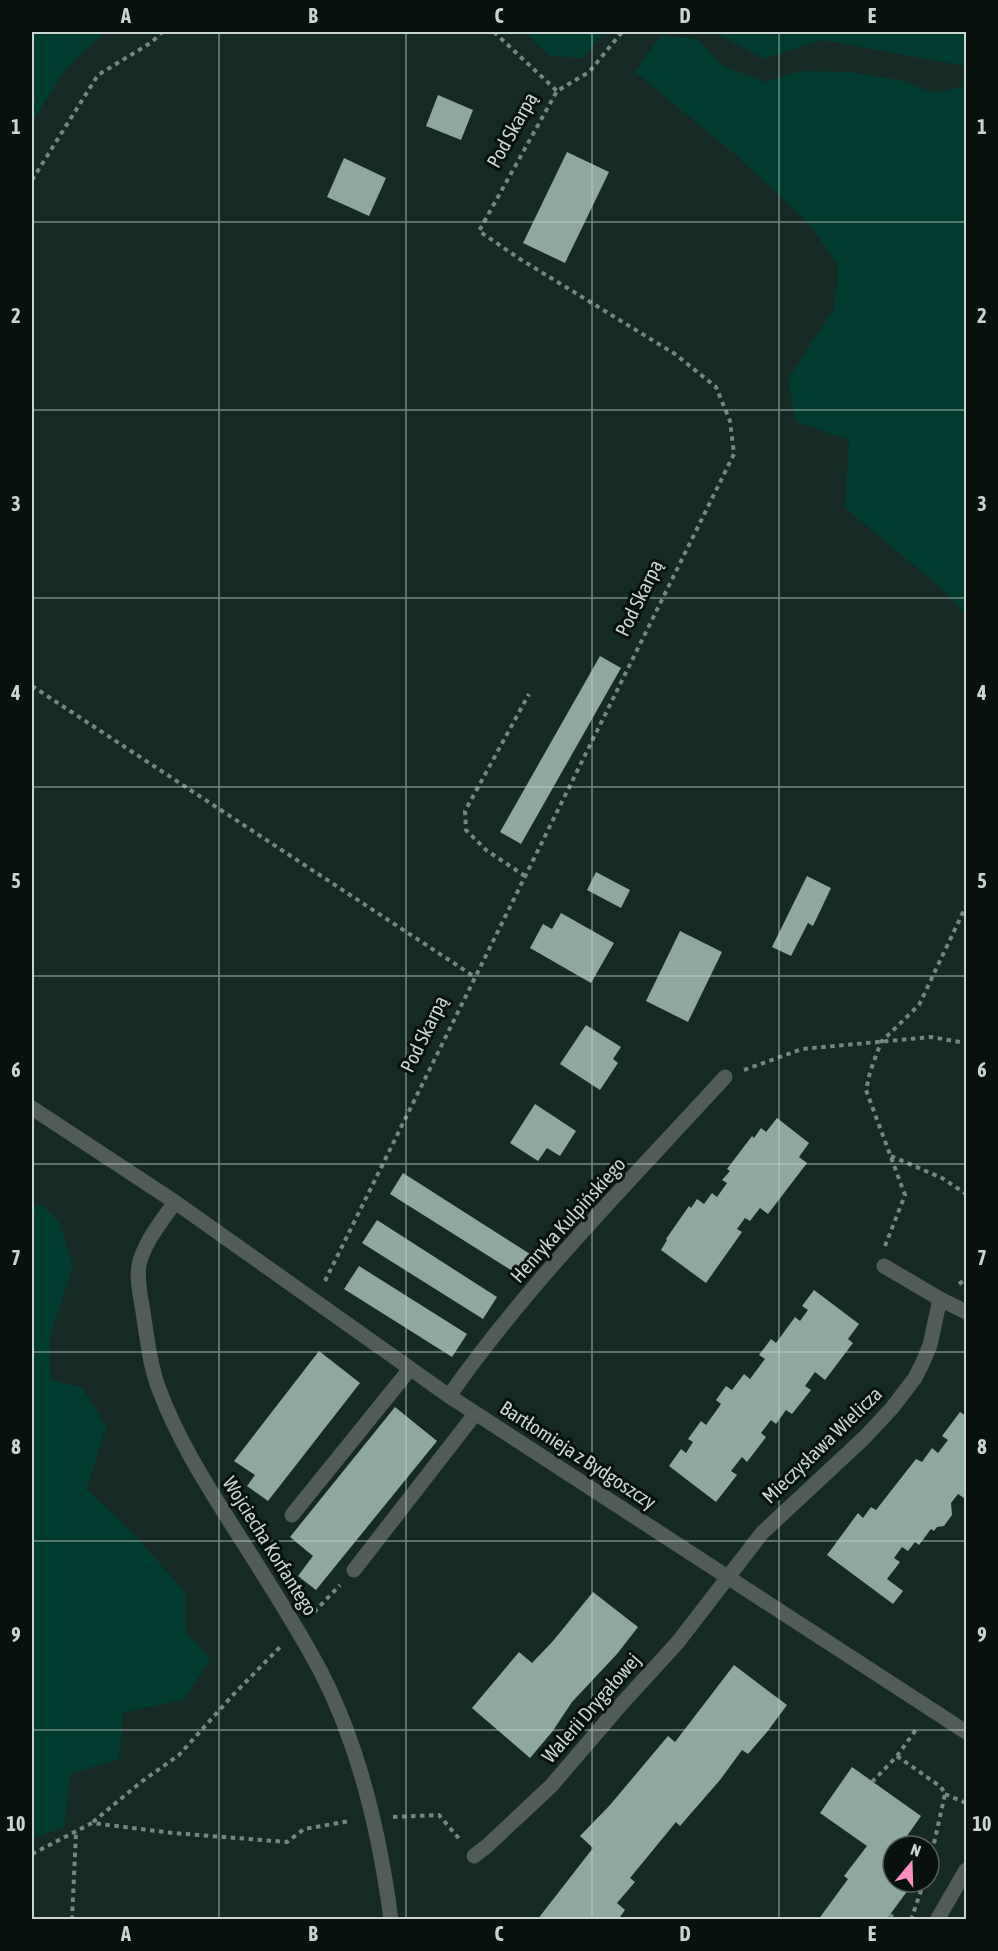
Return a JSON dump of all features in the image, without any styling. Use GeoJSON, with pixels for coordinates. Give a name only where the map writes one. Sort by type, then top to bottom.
{"type":"FeatureCollection","features":[{"type":"Feature","properties":{"kind":"street","name":"Henryka Kulpińskiego"},"geometry":{"type":"LineString","coordinates":[[448,1396],[468,1368],[560,1258],[725,1077]]}},
{"type":"Feature","properties":{"kind":"street"},"geometry":{"type":"LineString","coordinates":[[32,1108],[175,1202]]}},
{"type":"Feature","properties":{"kind":"street","name":"Bartłomieja z Bydgoszczy"},"geometry":{"type":"LineString","coordinates":[[175,1202],[448,1396],[966,1732]]}},
{"type":"Feature","properties":{"kind":"street","name":"Wojciecha Korfantego"},"geometry":{"type":"LineString","coordinates":[[175,1202],[147,1245],[139,1265],[140,1294],[151,1365],[158,1388],[183,1444],[297,1629],[322,1674],[357,1761],[373,1817],[387,1884],[391,1920]]}},
{"type":"Feature","properties":{"kind":"street"},"geometry":{"type":"LineString","coordinates":[[884,1266],[966,1312]]}},
{"type":"Feature","properties":{"kind":"street","name":"Mieczysława Wielicza"},"geometry":{"type":"LineString","coordinates":[[729,1577],[762,1533],[864,1438],[902,1396],[915,1378],[930,1345],[940,1299]]}},
{"type":"Feature","properties":{"kind":"street"},"geometry":{"type":"LineString","coordinates":[[292,1515],[410,1369]]}},
{"type":"Feature","properties":{"kind":"street"},"geometry":{"type":"LineString","coordinates":[[354,1570],[475,1414]]}},
{"type":"Feature","properties":{"kind":"street","name":"Walerii Drygałowej"},"geometry":{"type":"LineString","coordinates":[[474,1856],[551,1786],[678,1641],[729,1577]]}},
{"type":"Feature","properties":{"kind":"street"},"geometry":{"type":"LineString","coordinates":[[937,1920],[966,1870]]}},
{"type":"Feature","properties":{"kind":"path"},"geometry":{"type":"LineString","coordinates":[[32,180],[98,75],[152,42],[162,32]]}},
{"type":"Feature","properties":{"kind":"path","name":"Pod Skarpą"},"geometry":{"type":"LineString","coordinates":[[315,1301],[734,454],[730,421],[716,387],[675,354],[520,260],[479,231],[557,91],[494,32]]}},
{"type":"Feature","properties":{"kind":"path"},"geometry":{"type":"LineString","coordinates":[[557,91],[589,72],[622,32]]}},
{"type":"Feature","properties":{"kind":"path"},"geometry":{"type":"LineString","coordinates":[[32,686],[476,977]]}},
{"type":"Feature","properties":{"kind":"path"},"geometry":{"type":"LineString","coordinates":[[525,876],[486,850],[466,830],[465,811],[529,694]]}},
{"type":"Feature","properties":{"kind":"path"},"geometry":{"type":"LineString","coordinates":[[884,1266],[882,1252],[905,1195],[866,1090],[870,1072],[881,1042],[919,1005],[966,906]]}},
{"type":"Feature","properties":{"kind":"path"},"geometry":{"type":"LineString","coordinates":[[725,1077],[802,1049],[931,1037],[966,1043]]}},
{"type":"Feature","properties":{"kind":"path"},"geometry":{"type":"LineString","coordinates":[[890,1156],[942,1178],[966,1194]]}},
{"type":"Feature","properties":{"kind":"path"},"geometry":{"type":"LineString","coordinates":[[32,1854],[92,1823],[141,1782],[179,1755],[233,1695],[354,1570]]}},
{"type":"Feature","properties":{"kind":"path"},"geometry":{"type":"LineString","coordinates":[[872,1782],[897,1756],[931,1708]]}},
{"type":"Feature","properties":{"kind":"path"},"geometry":{"type":"LineString","coordinates":[[897,1756],[941,1787],[945,1794],[966,1803]]}},
{"type":"Feature","properties":{"kind":"path"},"geometry":{"type":"LineString","coordinates":[[936,1834],[945,1794]]}},
{"type":"Feature","properties":{"kind":"path"},"geometry":{"type":"LineString","coordinates":[[92,1823],[172,1833],[287,1842],[304,1829],[373,1817],[439,1815],[474,1856]]}},
{"type":"Feature","properties":{"kind":"path"},"geometry":{"type":"LineString","coordinates":[[72,1920],[76,1832]]}},
{"type":"Feature","properties":{"kind":"path"},"geometry":{"type":"LineString","coordinates":[[911,1920],[920,1894]]}},
{"type":"Feature","properties":{"kind":"path"},"geometry":{"type":"LineString","coordinates":[[889,1915],[901,1920]]}},
{"type":"Feature","properties":{"kind":"green space"},"geometry":{"type":"Polygon","coordinates":[[[32,32],[105,32],[67,67],[32,123],[32,32]]]}},
{"type":"Feature","properties":{"kind":"green space"},"geometry":{"type":"Polygon","coordinates":[[[525,32],[604,32],[583,58],[549,56],[525,32]]]}},
{"type":"Feature","properties":{"kind":"green space"},"geometry":{"type":"Polygon","coordinates":[[[714,32],[966,32],[966,615],[941,588],[845,508],[849,440],[796,422],[788,379],[834,308],[839,267],[807,221],[736,155],[635,72],[661,35],[698,39],[723,66],[766,82],[799,71],[850,72],[901,80],[933,93],[963,86],[964,66],[822,40],[764,59],[714,32]]]}},
{"type":"Feature","properties":{"kind":"green space"},"geometry":{"type":"Polygon","coordinates":[[[40,1204],[59,1222],[73,1266],[49,1341],[51,1380],[81,1387],[106,1426],[87,1489],[136,1537],[185,1592],[185,1631],[210,1658],[185,1699],[123,1713],[119,1759],[70,1774],[64,1827],[36,1837],[32,1834],[32,1207],[40,1204]]]}},
{"type":"Feature","properties":{"kind":"building"},"geometry":{"type":"Polygon","coordinates":[[[438,95],[473,110],[461,140],[426,126],[438,95]]]}},
{"type":"Feature","properties":{"kind":"building"},"geometry":{"type":"Polygon","coordinates":[[[567,152],[609,172],[565,263],[523,243],[567,152]]]}},
{"type":"Feature","properties":{"kind":"building"},"geometry":{"type":"Polygon","coordinates":[[[344,158],[386,178],[369,216],[327,197],[344,158]]]}},
{"type":"Feature","properties":{"kind":"building"},"geometry":{"type":"Polygon","coordinates":[[[600,656],[621,668],[521,844],[500,832],[600,656]]]}},
{"type":"Feature","properties":{"kind":"building"},"geometry":{"type":"Polygon","coordinates":[[[596,872],[630,890],[621,908],[587,890],[596,872]]]}},
{"type":"Feature","properties":{"kind":"building"},"geometry":{"type":"Polygon","coordinates":[[[807,876],[831,888],[813,926],[808,923],[791,956],[772,947],[807,876]]]}},
{"type":"Feature","properties":{"kind":"building"},"geometry":{"type":"Polygon","coordinates":[[[561,913],[614,943],[591,983],[530,948],[543,924],[552,929],[561,913]]]}},
{"type":"Feature","properties":{"kind":"building"},"geometry":{"type":"Polygon","coordinates":[[[680,931],[722,952],[688,1022],[646,1001],[680,931]]]}},
{"type":"Feature","properties":{"kind":"building"},"geometry":{"type":"Polygon","coordinates":[[[586,1025],[621,1047],[613,1059],[618,1063],[600,1090],[560,1064],[586,1025]]]}},
{"type":"Feature","properties":{"kind":"building"},"geometry":{"type":"Polygon","coordinates":[[[535,1104],[576,1131],[560,1156],[547,1148],[538,1161],[510,1143],[535,1104]]]}},
{"type":"Feature","properties":{"kind":"building"},"geometry":{"type":"Polygon","coordinates":[[[777,1118],[809,1143],[799,1157],[807,1163],[768,1214],[760,1208],[750,1221],[745,1218],[737,1229],[742,1232],[706,1283],[661,1250],[689,1206],[691,1208],[697,1199],[704,1204],[712,1193],[717,1197],[727,1183],[722,1180],[730,1171],[727,1169],[752,1136],[754,1138],[761,1128],[766,1132],[777,1118]]]}},
{"type":"Feature","properties":{"kind":"building"},"geometry":{"type":"Polygon","coordinates":[[[403,1173],[530,1254],[517,1274],[390,1194],[403,1173]]]}},
{"type":"Feature","properties":{"kind":"building"},"geometry":{"type":"Polygon","coordinates":[[[377,1220],[497,1297],[483,1319],[362,1243],[377,1220]]]}},
{"type":"Feature","properties":{"kind":"building"},"geometry":{"type":"Polygon","coordinates":[[[359,1266],[467,1334],[452,1357],[344,1289],[359,1266]]]}},
{"type":"Feature","properties":{"kind":"building"},"geometry":{"type":"Polygon","coordinates":[[[814,1290],[859,1324],[848,1339],[853,1343],[825,1380],[815,1372],[805,1386],[811,1390],[792,1414],[786,1410],[776,1424],[771,1420],[761,1433],[766,1437],[747,1462],[742,1457],[731,1471],[737,1475],[716,1502],[669,1466],[681,1449],[686,1453],[693,1442],[688,1439],[701,1421],[706,1425],[721,1404],[716,1400],[726,1386],[732,1390],[744,1374],[750,1379],[765,1359],[759,1355],[771,1339],[776,1343],[795,1317],[800,1321],[808,1310],[802,1306],[814,1290]]]}},
{"type":"Feature","properties":{"kind":"building"},"geometry":{"type":"Polygon","coordinates":[[[319,1351],[360,1383],[268,1501],[247,1486],[255,1475],[234,1461],[319,1351]]]}},
{"type":"Feature","properties":{"kind":"building"},"geometry":{"type":"Polygon","coordinates":[[[395,1407],[437,1441],[316,1590],[298,1576],[313,1556],[290,1537],[395,1407]]]}},
{"type":"Feature","properties":{"kind":"building"},"geometry":{"type":"Polygon","coordinates":[[[960,1412],[966,1416],[966,1495],[964,1498],[958,1494],[951,1503],[952,1515],[944,1526],[937,1527],[934,1531],[931,1529],[919,1545],[915,1542],[908,1551],[902,1547],[894,1558],[900,1562],[887,1579],[903,1591],[893,1604],[827,1555],[858,1513],[863,1518],[871,1507],[876,1510],[916,1459],[922,1462],[932,1448],[938,1453],[948,1440],[942,1436],[960,1412]]]}},
{"type":"Feature","properties":{"kind":"building"},"geometry":{"type":"Polygon","coordinates":[[[593,1592],[638,1627],[617,1654],[572,1702],[552,1732],[530,1758],[472,1708],[519,1652],[532,1663],[593,1592]]]}},
{"type":"Feature","properties":{"kind":"building"},"geometry":{"type":"Polygon","coordinates":[[[734,1665],[787,1705],[767,1732],[748,1754],[742,1750],[720,1780],[680,1826],[676,1822],[630,1878],[635,1882],[617,1903],[625,1910],[618,1920],[537,1920],[593,1848],[580,1836],[610,1805],[668,1736],[675,1742],[734,1665]]]}},
{"type":"Feature","properties":{"kind":"building"},"geometry":{"type":"Polygon","coordinates":[[[852,1767],[921,1816],[908,1834],[881,1834],[881,1894],[905,1894],[886,1920],[818,1920],[848,1879],[844,1876],[867,1846],[820,1813],[852,1767]]]}}]}
